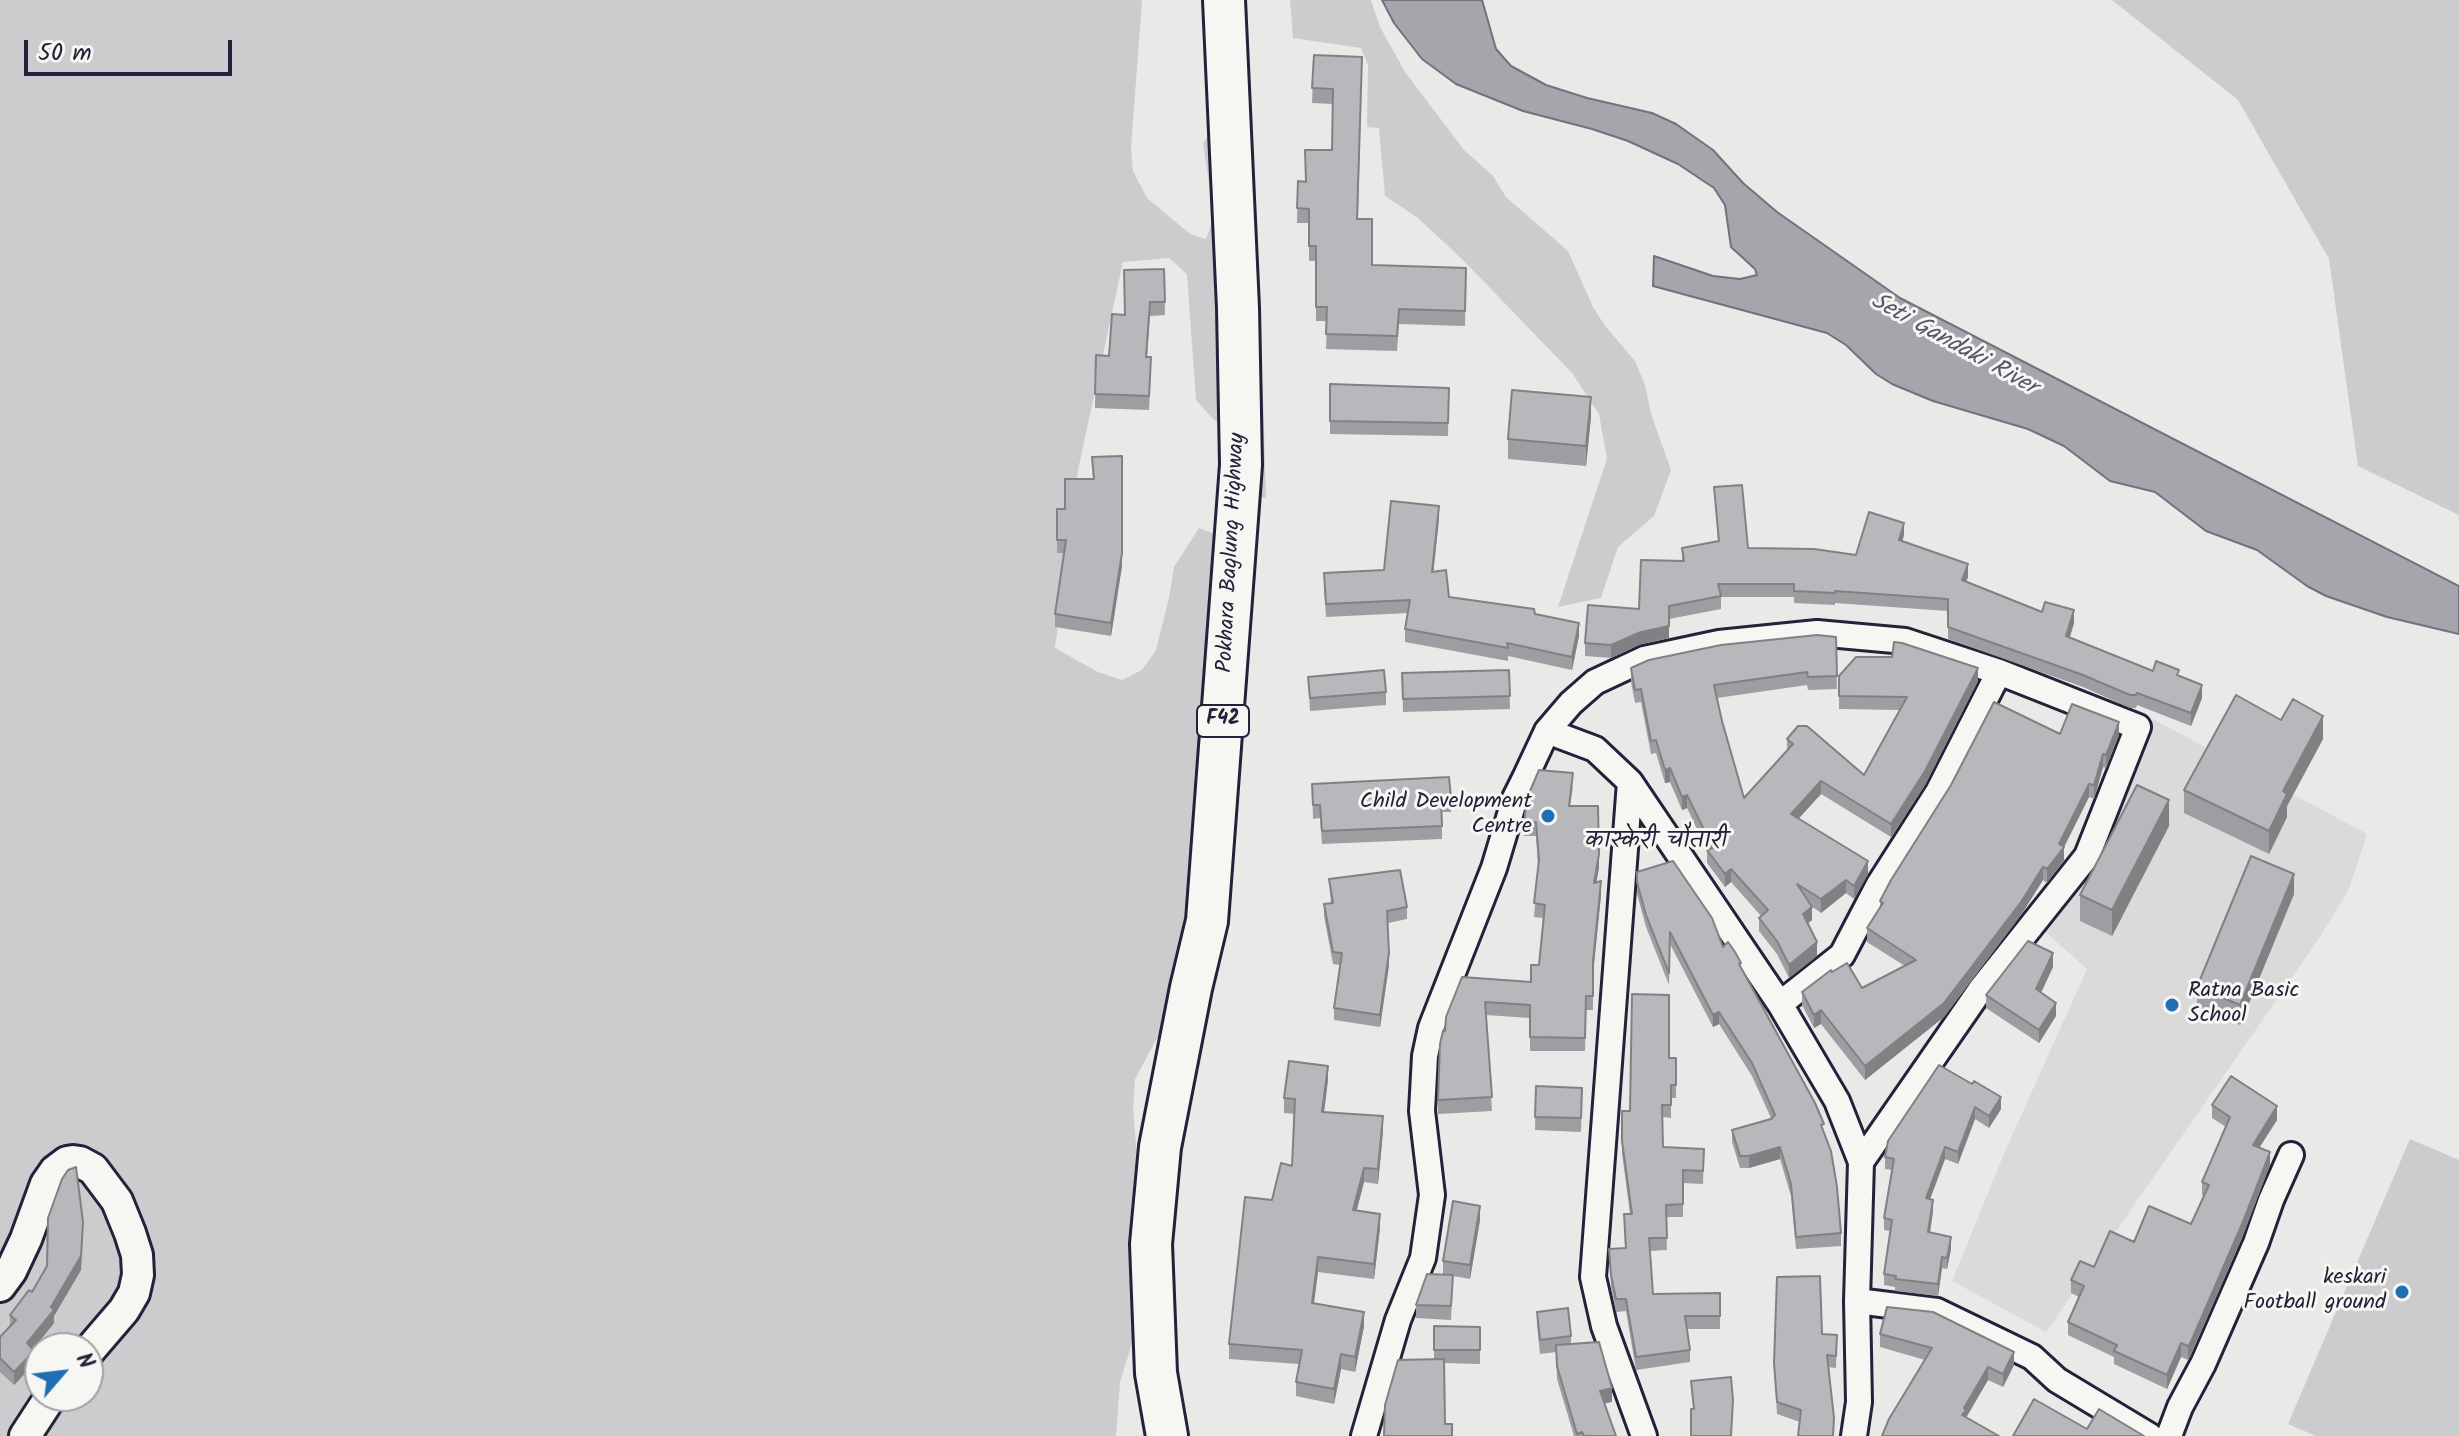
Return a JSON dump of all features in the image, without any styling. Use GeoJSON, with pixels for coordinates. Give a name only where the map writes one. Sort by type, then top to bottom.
{"type":"FeatureCollection","features":[{"type":"Feature","properties":{"kind":"highway","name":"Pokhara Baglung Highway"},"geometry":{"type":"LineString","coordinates":[[1167,1436],[1156,1373],[1151,1244],[1160,1147],[1207,921],[1241,465],[1238,308],[1224,0]]}},
{"type":"Feature","properties":{"kind":"street"},"geometry":{"type":"LineString","coordinates":[[1364,1436],[1398,1320],[1423,1258],[1432,1195],[1422,1111],[1425,1056],[1431,1028],[1494,868],[1515,798],[1547,731],[1571,703],[1595,682],[1644,659],[1719,643],[1817,633],[1905,641],[1999,672],[2138,727],[2087,856],[1981,989],[1861,1162]]}},
{"type":"Feature","properties":{"kind":"street"},"geometry":{"type":"LineString","coordinates":[[1780,1004],[1842,955],[1878,886],[1938,792],[1999,672]]}},
{"type":"Feature","properties":{"kind":"street"},"geometry":{"type":"LineString","coordinates":[[1547,731],[1595,749],[1630,782],[1780,1004],[1837,1101],[1861,1162],[1857,1301],[1859,1402],[1854,1436]]}},
{"type":"Feature","properties":{"kind":"street"},"geometry":{"type":"LineString","coordinates":[[1630,782],[1593,1277],[1604,1326],[1644,1436]]}},
{"type":"Feature","properties":{"kind":"street"},"geometry":{"type":"LineString","coordinates":[[2169,1436],[2256,1243],[2291,1155]]}},
{"type":"Feature","properties":{"kind":"street"},"geometry":{"type":"LineString","coordinates":[[0,1286],[11,1271],[46,1184],[55,1171],[60,1165],[73,1161],[93,1169],[117,1201],[137,1255],[138,1275],[134,1293],[104,1333]]}},
{"type":"Feature","properties":{"kind":"street"},"geometry":{"type":"LineString","coordinates":[[1857,1301],[1937,1311],[2032,1357],[2057,1380],[2150,1436]]}},
{"type":"Feature","properties":{"kind":"street"},"geometry":{"type":"LineString","coordinates":[[25,1436],[41,1412]]}},
{"type":"Feature","properties":{"kind":"shaded area"},"geometry":{"type":"Polygon","coordinates":[[[0,0],[1142,0],[1131,148],[1133,171],[1147,198],[1190,234],[1206,239],[1214,217],[1203,143],[1217,126],[1245,185],[1263,394],[1266,498],[1255,496],[1236,431],[1214,420],[1196,400],[1187,274],[1169,258],[1123,262],[1078,470],[1055,648],[1098,672],[1122,680],[1142,670],[1156,650],[1174,567],[1199,528],[1217,535],[1201,719],[1237,724],[1169,1016],[1135,1079],[1133,1109],[1137,1155],[1152,1205],[1151,1282],[1120,1382],[1116,1436],[0,1436],[0,0]]]}},
{"type":"Feature","properties":{"kind":"shaded area"},"geometry":{"type":"Polygon","coordinates":[[[1290,0],[1371,0],[1380,27],[1405,72],[1464,150],[1493,176],[1506,197],[1568,251],[1593,307],[1635,361],[1671,470],[1654,516],[1618,547],[1601,598],[1558,607],[1607,459],[1599,414],[1572,373],[1464,261],[1418,218],[1385,196],[1379,128],[1367,127],[1368,65],[1361,48],[1293,38],[1290,0]]]}},
{"type":"Feature","properties":{"kind":"shaded area"},"geometry":{"type":"Polygon","coordinates":[[[2112,0],[2459,0],[2459,515],[2358,466],[2329,259],[2238,100],[2112,0]]]}},
{"type":"Feature","properties":{"kind":"shaded area","name":"Ratna Basic School"},"geometry":{"type":"Polygon","coordinates":[[[2153,719],[2367,834],[2348,891],[2318,940],[2046,1332],[1952,1281],[2006,1149],[2087,969],[2043,930],[2153,719]]]}},
{"type":"Feature","properties":{"kind":"shaded area","name":"keskari Football ground"},"geometry":{"type":"Polygon","coordinates":[[[2410,1139],[2459,1160],[2459,1436],[2316,1436],[2288,1424],[2410,1139]]]}},
{"type":"Feature","properties":{"kind":"water","name":"Seti Gandaki River"},"geometry":{"type":"Polygon","coordinates":[[[1382,0],[1482,0],[1496,49],[1511,66],[1546,85],[1652,113],[1676,124],[1713,150],[1743,183],[1777,212],[1900,298],[2459,586],[2459,634],[2387,617],[2326,596],[2257,550],[2206,531],[2155,492],[2110,481],[2064,446],[2028,429],[1933,401],[1892,384],[1827,333],[1653,286],[1654,256],[1713,276],[1740,279],[1757,275],[1755,269],[1731,247],[1725,205],[1714,188],[1678,164],[1628,141],[1523,111],[1456,84],[1422,59],[1394,23],[1382,0]]]}},
{"type":"Feature","properties":{"kind":"building"},"geometry":{"type":"Polygon","coordinates":[[[1314,55],[1362,57],[1357,219],[1372,219],[1372,265],[1466,268],[1465,311],[1399,309],[1397,336],[1326,334],[1327,307],[1316,307],[1316,246],[1309,246],[1309,209],[1297,208],[1298,181],[1306,182],[1305,150],[1332,150],[1333,89],[1312,88],[1314,55]]]}},
{"type":"Feature","properties":{"kind":"building"},"geometry":{"type":"Polygon","coordinates":[[[1164,269],[1165,302],[1150,302],[1146,357],[1151,357],[1149,396],[1095,394],[1096,355],[1109,356],[1112,314],[1125,315],[1124,270],[1164,269]]]}},
{"type":"Feature","properties":{"kind":"building"},"geometry":{"type":"Polygon","coordinates":[[[1330,384],[1449,388],[1448,423],[1330,421],[1330,384]]]}},
{"type":"Feature","properties":{"kind":"building"},"geometry":{"type":"Polygon","coordinates":[[[1512,390],[1591,397],[1586,446],[1508,439],[1512,390]]]}},
{"type":"Feature","properties":{"kind":"building"},"geometry":{"type":"Polygon","coordinates":[[[1122,456],[1122,553],[1111,623],[1055,614],[1066,540],[1057,540],[1057,509],[1065,509],[1065,479],[1094,479],[1092,457],[1122,456]]]}},
{"type":"Feature","properties":{"kind":"building"},"geometry":{"type":"Polygon","coordinates":[[[1742,485],[1748,548],[1814,549],[1856,555],[1869,512],[1904,523],[1899,540],[1968,564],[1962,580],[2042,612],[2045,602],[2074,610],[2066,636],[2153,671],[2156,661],[2179,670],[2177,675],[2202,685],[2191,713],[2137,693],[2130,695],[1948,627],[1948,599],[1794,591],[1794,584],[1718,584],[1721,596],[1669,606],[1669,626],[1641,632],[1611,645],[1585,643],[1588,605],[1639,609],[1641,560],[1684,561],[1682,548],[1719,541],[1714,487],[1742,485]]]}},
{"type":"Feature","properties":{"kind":"building"},"geometry":{"type":"Polygon","coordinates":[[[1391,501],[1439,506],[1432,572],[1446,570],[1449,597],[1534,609],[1535,614],[1579,623],[1572,657],[1507,643],[1508,648],[1405,629],[1410,600],[1326,604],[1324,573],[1384,570],[1391,501]]]}},
{"type":"Feature","properties":{"kind":"building"},"geometry":{"type":"Polygon","coordinates":[[[1817,635],[1836,637],[1837,676],[1808,677],[1807,672],[1714,685],[1744,798],[1793,744],[1787,739],[1798,726],[1807,726],[1864,775],[1907,697],[1839,696],[1839,676],[1856,657],[1892,657],[1894,642],[1978,668],[1925,771],[1891,824],[1821,781],[1791,814],[1868,861],[1854,886],[1846,880],[1821,899],[1797,884],[1812,907],[1803,914],[1817,942],[1789,965],[1777,941],[1759,918],[1768,910],[1731,869],[1725,874],[1707,850],[1713,848],[1687,795],[1682,797],[1670,768],[1665,770],[1656,740],[1651,741],[1641,689],[1635,690],[1631,668],[1649,660],[1721,645],[1817,635]]]}},
{"type":"Feature","properties":{"kind":"building"},"geometry":{"type":"Polygon","coordinates":[[[1384,670],[1386,692],[1310,698],[1308,677],[1384,670]]]}},
{"type":"Feature","properties":{"kind":"building"},"geometry":{"type":"Polygon","coordinates":[[[1509,670],[1510,696],[1403,699],[1402,673],[1509,670]]]}},
{"type":"Feature","properties":{"kind":"building"},"geometry":{"type":"Polygon","coordinates":[[[2236,695],[2281,720],[2293,699],[2323,716],[2283,791],[2287,794],[2269,831],[2184,790],[2236,695]]]}},
{"type":"Feature","properties":{"kind":"building"},"geometry":{"type":"Polygon","coordinates":[[[1994,702],[2060,734],[2072,704],[2119,722],[2106,755],[2103,754],[2094,785],[2089,784],[2059,844],[2064,847],[2047,869],[2043,867],[2021,902],[1944,1003],[1865,1066],[1821,1010],[1814,1015],[1802,992],[1831,970],[1847,963],[1862,988],[1916,960],[1867,928],[1883,903],[1880,901],[1891,880],[1951,785],[1994,702]]]}},
{"type":"Feature","properties":{"kind":"building"},"geometry":{"type":"Polygon","coordinates":[[[1539,770],[1573,773],[1569,806],[1598,806],[1599,854],[1594,883],[1601,881],[1593,961],[1593,996],[1586,996],[1585,1038],[1530,1037],[1530,1005],[1485,1002],[1492,1097],[1438,1100],[1440,1044],[1446,1017],[1462,977],[1531,982],[1531,965],[1539,965],[1545,905],[1534,903],[1539,860],[1536,822],[1524,823],[1527,798],[1539,770]]]}},
{"type":"Feature","properties":{"kind":"building"},"geometry":{"type":"Polygon","coordinates":[[[1449,777],[1451,798],[1441,799],[1442,826],[1322,831],[1320,805],[1313,805],[1312,784],[1449,777]]]}},
{"type":"Feature","properties":{"kind":"building"},"geometry":{"type":"Polygon","coordinates":[[[2137,785],[2169,800],[2112,910],[2080,895],[2137,785]]]}},
{"type":"Feature","properties":{"kind":"building"},"geometry":{"type":"Polygon","coordinates":[[[2251,856],[2294,874],[2240,1005],[2197,987],[2251,856]]]}},
{"type":"Feature","properties":{"kind":"building"},"geometry":{"type":"Polygon","coordinates":[[[1673,861],[1712,918],[1723,947],[1728,942],[1735,952],[1815,1103],[1831,1151],[1841,1233],[1796,1237],[1791,1184],[1780,1147],[1740,1156],[1732,1130],[1771,1119],[1775,1115],[1752,1063],[1719,1012],[1713,1015],[1670,932],[1669,973],[1646,915],[1637,872],[1673,861]]]}},
{"type":"Feature","properties":{"kind":"building"},"geometry":{"type":"Polygon","coordinates":[[[1400,870],[1407,907],[1387,911],[1389,953],[1380,1015],[1334,1008],[1342,953],[1333,952],[1324,904],[1333,903],[1329,879],[1400,870]]]}},
{"type":"Feature","properties":{"kind":"building"},"geometry":{"type":"Polygon","coordinates":[[[2028,941],[2053,953],[2036,989],[2056,1003],[2039,1030],[1986,995],[2028,941]]]}},
{"type":"Feature","properties":{"kind":"building"},"geometry":{"type":"Polygon","coordinates":[[[1632,994],[1669,995],[1669,1058],[1676,1058],[1676,1085],[1671,1085],[1671,1105],[1662,1105],[1663,1147],[1704,1149],[1703,1171],[1683,1170],[1683,1204],[1666,1205],[1667,1238],[1649,1238],[1653,1294],[1720,1293],[1720,1316],[1685,1316],[1690,1350],[1636,1357],[1626,1299],[1616,1299],[1609,1249],[1626,1248],[1624,1214],[1632,1214],[1622,1141],[1622,1111],[1630,1111],[1632,994]]]}},
{"type":"Feature","properties":{"kind":"building"},"geometry":{"type":"Polygon","coordinates":[[[1289,1061],[1328,1066],[1322,1112],[1383,1116],[1378,1169],[1364,1168],[1353,1210],[1380,1214],[1374,1264],[1318,1257],[1312,1303],[1364,1312],[1355,1357],[1341,1354],[1334,1389],[1296,1382],[1302,1350],[1229,1344],[1245,1197],[1272,1200],[1281,1163],[1292,1166],[1295,1099],[1284,1098],[1289,1061]]]}},
{"type":"Feature","properties":{"kind":"building"},"geometry":{"type":"Polygon","coordinates":[[[1939,1065],[2001,1097],[1989,1116],[1975,1107],[1958,1152],[1945,1147],[1926,1198],[1933,1200],[1928,1232],[1951,1237],[1947,1258],[1942,1257],[1938,1284],[1895,1279],[1896,1276],[1884,1274],[1892,1220],[1884,1218],[1894,1159],[1885,1157],[1888,1141],[1939,1065]]]}},
{"type":"Feature","properties":{"kind":"building"},"geometry":{"type":"Polygon","coordinates":[[[2231,1076],[2277,1106],[2253,1145],[2270,1152],[2190,1344],[2181,1343],[2167,1375],[2114,1351],[2117,1345],[2068,1322],[2084,1286],[2071,1280],[2080,1261],[2094,1267],[2110,1231],[2134,1242],[2149,1206],[2191,1224],[2209,1185],[2202,1182],[2230,1117],[2212,1105],[2231,1076]]]}},
{"type":"Feature","properties":{"kind":"building"},"geometry":{"type":"Polygon","coordinates":[[[1536,1086],[1582,1088],[1581,1118],[1535,1117],[1536,1086]]]}},
{"type":"Feature","properties":{"kind":"building"},"geometry":{"type":"Polygon","coordinates":[[[76,1167],[83,1222],[81,1256],[51,1307],[54,1310],[36,1332],[24,1332],[24,1362],[14,1372],[0,1358],[0,1337],[16,1320],[10,1315],[29,1290],[32,1292],[47,1266],[48,1218],[68,1170],[76,1167]]]}},
{"type":"Feature","properties":{"kind":"building"},"geometry":{"type":"Polygon","coordinates":[[[1453,1201],[1480,1206],[1470,1265],[1443,1261],[1453,1201]]]}},
{"type":"Feature","properties":{"kind":"building"},"geometry":{"type":"Polygon","coordinates":[[[1427,1274],[1453,1275],[1451,1306],[1416,1305],[1427,1274]]]}},
{"type":"Feature","properties":{"kind":"building"},"geometry":{"type":"Polygon","coordinates":[[[1820,1276],[1822,1334],[1837,1335],[1836,1356],[1827,1355],[1833,1436],[1798,1436],[1801,1410],[1777,1402],[1774,1363],[1777,1277],[1820,1276]]]}},
{"type":"Feature","properties":{"kind":"building"},"geometry":{"type":"Polygon","coordinates":[[[1887,1307],[1933,1312],[2014,1352],[2003,1374],[1988,1367],[1962,1415],[1999,1436],[1882,1436],[1932,1348],[1880,1334],[1887,1307]]]}},
{"type":"Feature","properties":{"kind":"building"},"geometry":{"type":"Polygon","coordinates":[[[1568,1308],[1571,1336],[1540,1340],[1537,1312],[1568,1308]]]}},
{"type":"Feature","properties":{"kind":"building"},"geometry":{"type":"Polygon","coordinates":[[[1434,1326],[1480,1327],[1480,1350],[1434,1350],[1434,1326]]]}},
{"type":"Feature","properties":{"kind":"building"},"geometry":{"type":"Polygon","coordinates":[[[1599,1342],[1612,1388],[1600,1391],[1616,1436],[1577,1434],[1557,1366],[1556,1345],[1599,1342]]]}},
{"type":"Feature","properties":{"kind":"building"},"geometry":{"type":"Polygon","coordinates":[[[1444,1359],[1445,1424],[1452,1424],[1452,1436],[1384,1436],[1385,1405],[1398,1360],[1444,1359]]]}},
{"type":"Feature","properties":{"kind":"building"},"geometry":{"type":"Polygon","coordinates":[[[1731,1377],[1731,1436],[1691,1436],[1691,1409],[1694,1409],[1691,1381],[1731,1377]]]}},
{"type":"Feature","properties":{"kind":"building"},"geometry":{"type":"Polygon","coordinates":[[[2034,1399],[2087,1429],[2099,1409],[2144,1436],[2013,1436],[2034,1399]]]}},
{"type":"Feature","properties":{"kind":"place","name":"Child Development Centre"},"geometry":{"type":"Point","coordinates":[1548,816]}},
{"type":"Feature","properties":{"kind":"place","name":"Ratna Basic School"},"geometry":{"type":"Point","coordinates":[2172,1005]}},
{"type":"Feature","properties":{"kind":"place","name":"keskari Football ground"},"geometry":{"type":"Point","coordinates":[2402,1292]}},
{"type":"Feature","properties":{"kind":"district","name":"कास्केरी चौतारी"},"geometry":{"type":"Point","coordinates":[1656,843]}}]}
